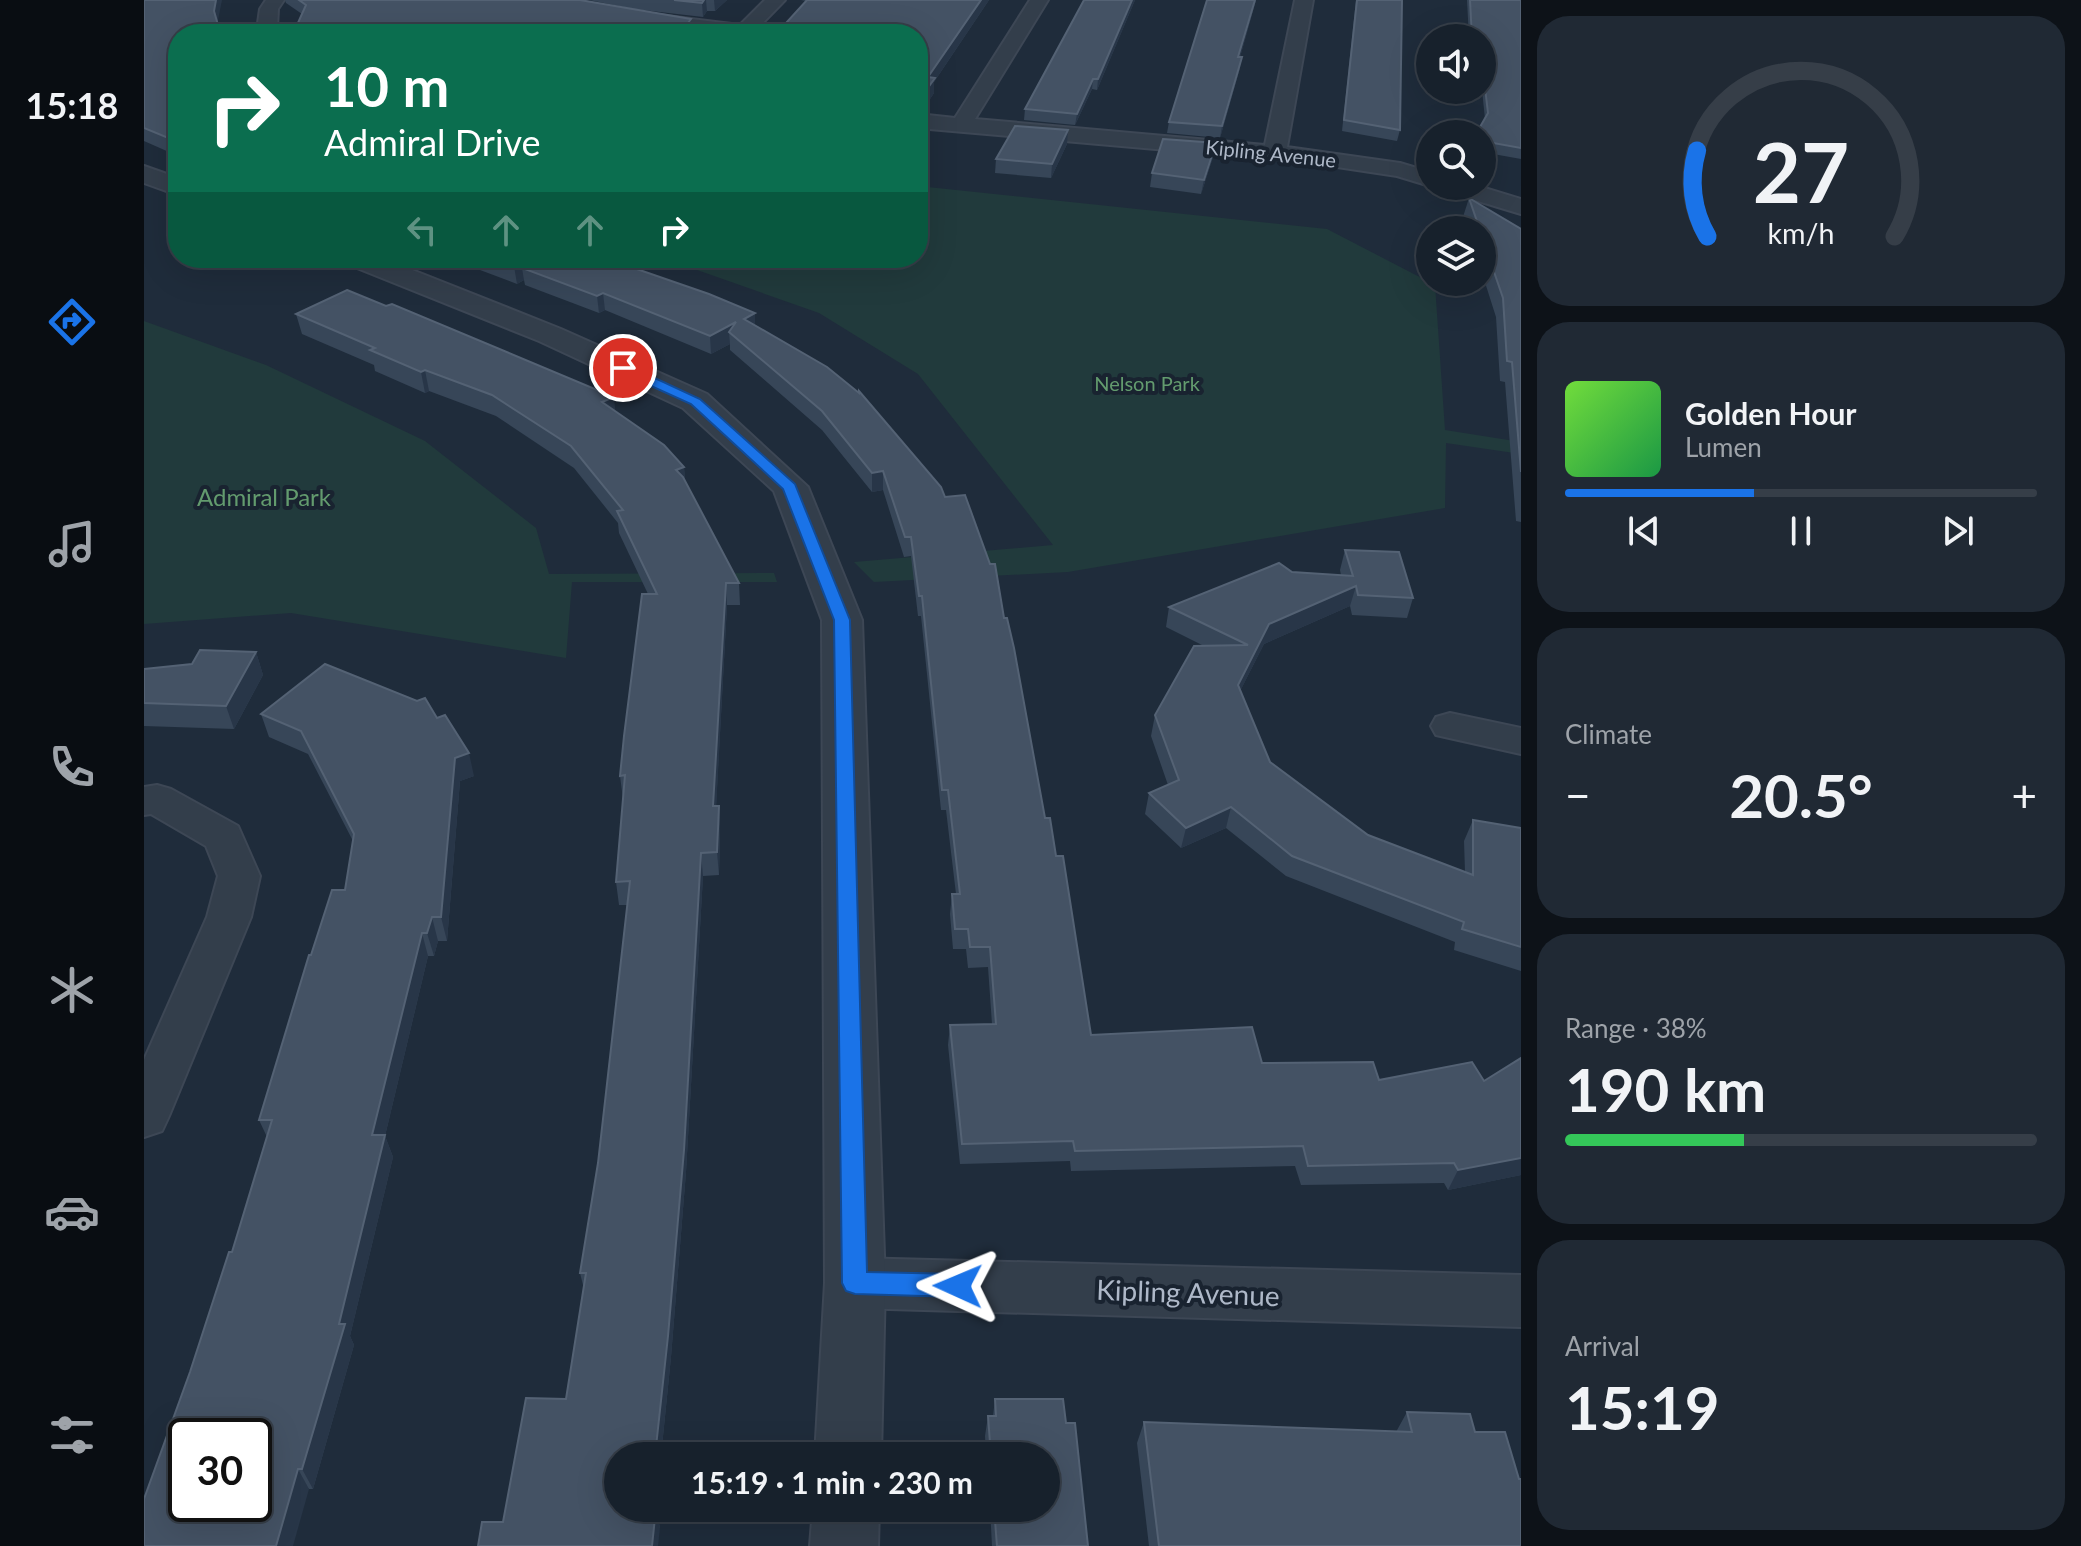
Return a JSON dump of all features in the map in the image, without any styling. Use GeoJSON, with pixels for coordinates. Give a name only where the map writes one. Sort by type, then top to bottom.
{"type":"FeatureCollection","features":[{"type":"Feature","properties":{"kind":"street"},"geometry":{"type":"LineString","coordinates":[[268,24],[269,9],[275,0]]}},
{"type":"Feature","properties":{"kind":"street"},"geometry":{"type":"LineString","coordinates":[[548,0],[634,18],[681,24]]}},
{"type":"Feature","properties":{"kind":"street"},"geometry":{"type":"LineString","coordinates":[[751,24],[776,0]]}},
{"type":"Feature","properties":{"kind":"street"},"geometry":{"type":"LineString","coordinates":[[961,125],[1039,0]]}},
{"type":"Feature","properties":{"kind":"street"},"geometry":{"type":"LineString","coordinates":[[1275,152],[1304,0]]}},
{"type":"Feature","properties":{"kind":"street","name":"Kipling Avenue"},"geometry":{"type":"LineString","coordinates":[[928,122],[1275,152],[1416,175]]}},
{"type":"Feature","properties":{"kind":"street"},"geometry":{"type":"LineString","coordinates":[[144,174],[168,183]]}},
{"type":"Feature","properties":{"kind":"street"},"geometry":{"type":"LineString","coordinates":[[1496,197],[1516,202]]}},
{"type":"Feature","properties":{"kind":"street"},"geometry":{"type":"LineString","coordinates":[[382,268],[550,335],[695,401],[790,487],[842,620],[855,1283],[849,1442]]}},
{"type":"Feature","properties":{"kind":"street"},"geometry":{"type":"LineString","coordinates":[[1450,726],[1521,741]]}},
{"type":"Feature","properties":{"kind":"street"},"geometry":{"type":"LineString","coordinates":[[144,801],[157,799],[223,837],[239,876],[229,917],[144,1116]]}},
{"type":"Feature","properties":{"kind":"street","name":"Kipling Avenue"},"geometry":{"type":"LineString","coordinates":[[855,1283],[1521,1301]]}},
{"type":"Feature","properties":{"kind":"street"},"geometry":{"type":"LineString","coordinates":[[844,1546],[845,1522]]}},
{"type":"Feature","properties":{"kind":"green space","name":"Nelson Park"},"geometry":{"type":"Polygon","coordinates":[[[928,187],[1327,229],[1416,275],[1416,296],[1436,296],[1445,430],[1521,442],[1521,454],[1446,443],[1445,508],[1068,572],[874,582],[854,562],[1053,545],[918,374],[819,313],[691,268],[928,268],[928,187]]]}},
{"type":"Feature","properties":{"kind":"green space","name":"Admiral Park"},"geometry":{"type":"Polygon","coordinates":[[[144,321],[266,365],[425,441],[536,528],[549,574],[774,573],[777,582],[572,582],[566,658],[291,613],[144,624],[144,321]]]}},
{"type":"Feature","properties":{"kind":"building"},"geometry":{"type":"Polygon","coordinates":[[[144,0],[216,0],[214,11],[218,24],[168,24],[168,138],[144,128],[144,0]]]}},
{"type":"Feature","properties":{"kind":"building"},"geometry":{"type":"Polygon","coordinates":[[[299,0],[580,0],[691,19],[687,24],[297,24],[306,5],[299,0]]]}},
{"type":"Feature","properties":{"kind":"building"},"geometry":{"type":"Polygon","coordinates":[[[674,0],[704,0],[702,3],[674,0]]]}},
{"type":"Feature","properties":{"kind":"building"},"geometry":{"type":"Polygon","coordinates":[[[807,0],[981,0],[928,77],[928,24],[785,24],[807,0]]]}},
{"type":"Feature","properties":{"kind":"building"},"geometry":{"type":"Polygon","coordinates":[[[1084,0],[1132,0],[1098,79],[1093,79],[1077,114],[1025,109],[1084,0]]]}},
{"type":"Feature","properties":{"kind":"building"},"geometry":{"type":"Polygon","coordinates":[[[1207,0],[1255,0],[1222,126],[1169,122],[1207,0]]]}},
{"type":"Feature","properties":{"kind":"building"},"geometry":{"type":"Polygon","coordinates":[[[1357,0],[1402,0],[1400,130],[1344,120],[1357,0]]]}},
{"type":"Feature","properties":{"kind":"building"},"geometry":{"type":"Polygon","coordinates":[[[1470,0],[1521,0],[1521,148],[1496,144],[1496,120],[1484,120],[1488,113],[1487,104],[1496,104],[1496,24],[1471,24],[1470,0]]]}},
{"type":"Feature","properties":{"kind":"building"},"geometry":{"type":"Polygon","coordinates":[[[1015,126],[1068,130],[1052,164],[996,159],[1015,126]]]}},
{"type":"Feature","properties":{"kind":"building"},"geometry":{"type":"Polygon","coordinates":[[[1163,139],[1216,143],[1204,180],[1152,173],[1163,139]]]}},
{"type":"Feature","properties":{"kind":"building"},"geometry":{"type":"Polygon","coordinates":[[[1470,200],[1521,229],[1521,472],[1512,362],[1507,361],[1503,298],[1496,278],[1496,216],[1475,216],[1470,200]]]}},
{"type":"Feature","properties":{"kind":"building"},"geometry":{"type":"Polygon","coordinates":[[[522,268],[634,268],[755,313],[744,319],[827,367],[859,391],[941,487],[945,497],[965,495],[990,564],[995,564],[1004,618],[1007,618],[1014,648],[1045,818],[1050,818],[1056,856],[1063,856],[1091,1035],[1252,1027],[1262,1063],[1373,1062],[1379,1080],[1472,1062],[1484,1081],[1521,1058],[1521,1158],[1458,1170],[1454,1163],[1308,1166],[1303,1146],[1075,1151],[1073,1141],[962,1144],[950,1025],[996,1024],[990,947],[970,947],[968,929],[955,929],[952,894],[960,894],[948,790],[942,790],[922,596],[919,596],[911,537],[905,537],[883,471],[872,473],[822,411],[729,332],[736,322],[710,336],[603,293],[597,296],[522,268]]]}},
{"type":"Feature","properties":{"kind":"building"},"geometry":{"type":"Polygon","coordinates":[[[347,290],[386,306],[392,304],[614,397],[602,402],[664,445],[684,467],[676,470],[683,477],[739,583],[726,583],[713,806],[719,806],[717,852],[701,853],[684,1150],[657,1442],[604,1442],[604,1522],[655,1522],[652,1546],[478,1546],[482,1522],[503,1522],[526,1398],[566,1399],[586,1273],[580,1273],[598,1163],[630,881],[616,882],[625,775],[620,776],[624,736],[642,594],[657,594],[617,511],[623,510],[571,446],[492,395],[425,370],[421,372],[370,350],[375,348],[296,314],[347,290]]]}},
{"type":"Feature","properties":{"kind":"building"},"geometry":{"type":"Polygon","coordinates":[[[1345,550],[1399,552],[1413,598],[1358,595],[1356,586],[1269,624],[1238,685],[1270,762],[1368,835],[1473,875],[1473,820],[1521,828],[1521,947],[1462,929],[1464,922],[1292,856],[1231,807],[1186,828],[1149,793],[1179,780],[1155,715],[1194,646],[1248,645],[1169,607],[1279,563],[1292,572],[1353,576],[1345,550]]]}},
{"type":"Feature","properties":{"kind":"building"},"geometry":{"type":"Polygon","coordinates":[[[200,650],[256,652],[226,706],[144,703],[144,669],[192,664],[200,650]]]}},
{"type":"Feature","properties":{"kind":"building"},"geometry":{"type":"Polygon","coordinates":[[[325,664],[417,701],[425,698],[437,718],[445,715],[469,753],[455,758],[441,917],[432,917],[427,933],[422,933],[372,1135],[385,1135],[339,1324],[345,1324],[276,1546],[144,1546],[144,1499],[168,1433],[168,1522],[272,1522],[272,1418],[173,1418],[229,1252],[232,1252],[272,1120],[259,1120],[309,955],[332,890],[345,890],[354,834],[301,731],[261,714],[325,664]]]}},
{"type":"Feature","properties":{"kind":"building"},"geometry":{"type":"Polygon","coordinates":[[[995,1399],[1063,1399],[1066,1423],[1075,1423],[1088,1546],[997,1546],[995,1522],[1060,1522],[1060,1442],[990,1442],[988,1416],[996,1416],[995,1399]]]}},
{"type":"Feature","properties":{"kind":"building"},"geometry":{"type":"Polygon","coordinates":[[[1407,1412],[1470,1414],[1475,1432],[1505,1432],[1521,1479],[1521,1546],[1159,1546],[1144,1422],[1412,1432],[1407,1412]]]}},
{"type":"Feature","properties":{"kind":"route"},"geometry":{"type":"LineString","coordinates":[[623,368],[695,401],[790,487],[842,620],[855,1283],[958,1286]]}}]}
